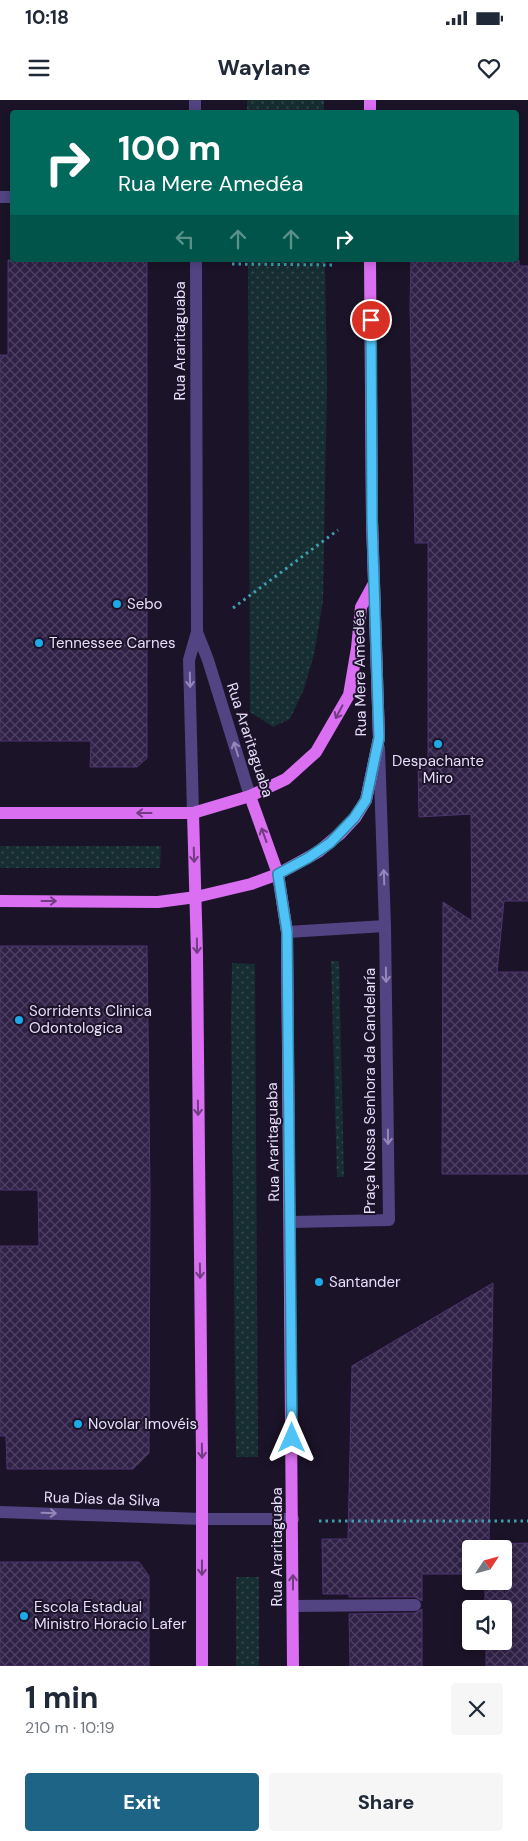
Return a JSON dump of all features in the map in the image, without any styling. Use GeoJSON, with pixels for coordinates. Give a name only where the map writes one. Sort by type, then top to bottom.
{"type":"FeatureCollection","features":[{"type":"Feature","properties":{"kind":"main road","name":"Rua Mere Amedéa"},"geometry":{"type":"LineString","coordinates":[[0,901],[158,902],[196,897],[251,884],[278,874],[308,858],[330,843],[354,818],[366,800],[379,738],[372,510],[370,262]]}},
{"type":"Feature","properties":{"kind":"main road","name":"Rua Mere Amedéa"},"geometry":{"type":"LineString","coordinates":[[0,813],[193,813],[250,796],[286,779],[316,752],[349,695],[357,648],[361,608],[374,582]]}},
{"type":"Feature","properties":{"kind":"main road","name":"Rua Araritaguaba"},"geometry":{"type":"LineString","coordinates":[[250,796],[278,874],[287,932],[291,1222],[293,1666]]}},
{"type":"Feature","properties":{"kind":"main road","name":"Rua Araritaguaba"},"geometry":{"type":"LineString","coordinates":[[193,813],[196,897],[202,1666]]}},
{"type":"Feature","properties":{"kind":"street","name":"Rua Araritaguaba"},"geometry":{"type":"LineString","coordinates":[[193,813],[190,660],[197,632],[196,262]]}},
{"type":"Feature","properties":{"kind":"street","name":"Rua Araritaguaba"},"geometry":{"type":"LineString","coordinates":[[197,632],[208,660],[250,796]]}},
{"type":"Feature","properties":{"kind":"street","name":"Praça Nossa Senhora da Candelaría"},"geometry":{"type":"LineString","coordinates":[[291,1222],[389,1220],[385,926],[379,738]]}},
{"type":"Feature","properties":{"kind":"street"},"geometry":{"type":"LineString","coordinates":[[287,932],[385,926]]}},
{"type":"Feature","properties":{"kind":"street","name":"Rua Dias da Silva"},"geometry":{"type":"LineString","coordinates":[[0,1512],[202,1519],[293,1519]]}},
{"type":"Feature","properties":{"kind":"street"},"geometry":{"type":"LineString","coordinates":[[293,1606],[415,1605]]}},
{"type":"Feature","properties":{"kind":"path"},"geometry":{"type":"LineString","coordinates":[[232,264],[335,265]]}},
{"type":"Feature","properties":{"kind":"path"},"geometry":{"type":"LineString","coordinates":[[233,608],[338,530]]}},
{"type":"Feature","properties":{"kind":"path"},"geometry":{"type":"LineString","coordinates":[[293,1519],[331,1522],[528,1521]]}},
{"type":"Feature","properties":{"kind":"green space"},"geometry":{"type":"Polygon","coordinates":[[[247,100],[324,100],[324,110],[247,110],[247,100]]]}},
{"type":"Feature","properties":{"kind":"green space"},"geometry":{"type":"Polygon","coordinates":[[[248,262],[325,262],[327,383],[323,601],[314,655],[304,689],[290,719],[273,727],[250,712],[248,262]]]}},
{"type":"Feature","properties":{"kind":"green space"},"geometry":{"type":"Polygon","coordinates":[[[0,846],[161,846],[160,868],[0,868],[0,846]]]}},
{"type":"Feature","properties":{"kind":"green space"},"geometry":{"type":"Polygon","coordinates":[[[331,961],[339,961],[344,1177],[337,1177],[331,961]]]}},
{"type":"Feature","properties":{"kind":"green space"},"geometry":{"type":"Polygon","coordinates":[[[232,963],[255,964],[258,1457],[236,1457],[232,963]]]}},
{"type":"Feature","properties":{"kind":"green space"},"geometry":{"type":"Polygon","coordinates":[[[236,1577],[259,1577],[259,1666],[236,1666],[236,1577]]]}},
{"type":"Feature","properties":{"kind":"building"},"geometry":{"type":"Polygon","coordinates":[[[8,260],[10,262],[147,262],[147,758],[137,767],[90,767],[91,741],[0,741],[0,355],[8,355],[8,260]]]}},
{"type":"Feature","properties":{"kind":"building"},"geometry":{"type":"Polygon","coordinates":[[[411,262],[519,262],[519,266],[528,266],[528,901],[504,901],[497,972],[528,972],[528,1174],[442,1174],[443,902],[472,921],[471,814],[419,817],[418,761],[428,761],[428,543],[415,543],[410,306],[411,262]]]}},
{"type":"Feature","properties":{"kind":"building"},"geometry":{"type":"Polygon","coordinates":[[[0,946],[147,946],[150,1190],[149,1453],[133,1469],[7,1469],[6,1436],[0,1436],[0,1246],[39,1246],[38,1190],[0,1190],[0,946]]]}},
{"type":"Feature","properties":{"kind":"building"},"geometry":{"type":"Polygon","coordinates":[[[493,1283],[489,1540],[462,1540],[462,1574],[422,1574],[422,1601],[415,1597],[349,1597],[349,1594],[323,1594],[322,1539],[348,1539],[352,1366],[493,1283]]]}},
{"type":"Feature","properties":{"kind":"building"},"geometry":{"type":"Polygon","coordinates":[[[512,1543],[528,1543],[528,1666],[486,1666],[486,1650],[512,1650],[512,1600],[485,1600],[485,1590],[512,1590],[512,1543]]]}},
{"type":"Feature","properties":{"kind":"building"},"geometry":{"type":"Polygon","coordinates":[[[0,1562],[139,1562],[149,1576],[149,1666],[0,1666],[0,1562]]]}},
{"type":"Feature","properties":{"kind":"building"},"geometry":{"type":"Polygon","coordinates":[[[422,1609],[422,1666],[350,1666],[349,1614],[415,1613],[422,1609]]]}},
{"type":"Feature","properties":{"kind":"place","name":"Sebo"},"geometry":{"type":"Point","coordinates":[117,604]}},
{"type":"Feature","properties":{"kind":"place","name":"Tennessee Carnes"},"geometry":{"type":"Point","coordinates":[39,643]}},
{"type":"Feature","properties":{"kind":"place","name":"Despachante Miro"},"geometry":{"type":"Point","coordinates":[438,744]}},
{"type":"Feature","properties":{"kind":"place","name":"Sorridents Clinica Odontologica"},"geometry":{"type":"Point","coordinates":[19,1020]}},
{"type":"Feature","properties":{"kind":"place","name":"Santander"},"geometry":{"type":"Point","coordinates":[319,1282]}},
{"type":"Feature","properties":{"kind":"place","name":"Novolar Imovéis"},"geometry":{"type":"Point","coordinates":[78,1424]}},
{"type":"Feature","properties":{"kind":"place","name":"Escola Estadual Ministro Horacio Lafer"},"geometry":{"type":"Point","coordinates":[24,1616]}},
{"type":"Feature","properties":{"kind":"route"},"geometry":{"type":"LineString","coordinates":[[292,1438],[287,932],[278,874],[308,858],[330,843],[354,818],[366,800],[379,738],[372,520],[371,320]]}}]}
